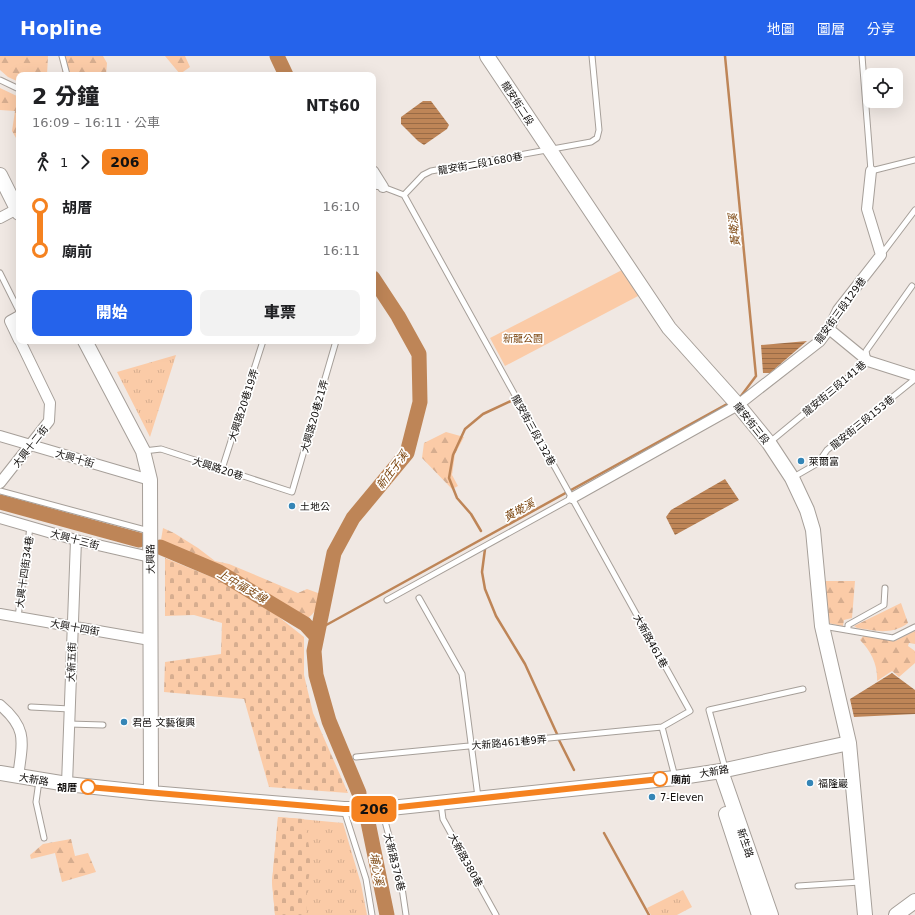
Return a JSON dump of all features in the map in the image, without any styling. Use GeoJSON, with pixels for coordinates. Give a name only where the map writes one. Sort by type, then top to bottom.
{"type":"FeatureCollection","features":[{"type":"Feature","properties":{"kind":"street","name":"龍安街二段"},"geometry":{"type":"LineString","coordinates":[[487,56],[549,151]]}},
{"type":"Feature","properties":{"kind":"street","name":"龍安街三段"},"geometry":{"type":"LineString","coordinates":[[549,151],[669,328],[738,405],[769,443],[792,478],[807,510],[813,530],[822,626],[849,743]]}},
{"type":"Feature","properties":{"kind":"street"},"geometry":{"type":"LineString","coordinates":[[871,171],[867,210],[881,255]]}},
{"type":"Feature","properties":{"kind":"street"},"geometry":{"type":"LineString","coordinates":[[0,175],[16,207]]}},
{"type":"Feature","properties":{"kind":"street"},"geometry":{"type":"LineString","coordinates":[[0,218],[16,212]]}},
{"type":"Feature","properties":{"kind":"street","name":"龍安街三段129巷"},"geometry":{"type":"LineString","coordinates":[[738,405],[820,341],[829,329],[838,310],[881,255]]}},
{"type":"Feature","properties":{"kind":"street","name":"大興十二街"},"geometry":{"type":"LineString","coordinates":[[16,318],[10,321],[16,334]]}},
{"type":"Feature","properties":{"kind":"street"},"geometry":{"type":"LineString","coordinates":[[829,329],[868,361],[915,378]]}},
{"type":"Feature","properties":{"kind":"street","name":"大興十二街"},"geometry":{"type":"LineString","coordinates":[[0,483],[31,446],[49,421],[50,403],[21,344]]}},
{"type":"Feature","properties":{"kind":"street","name":"大興路"},"geometry":{"type":"LineString","coordinates":[[87,344],[143,451],[150,480],[151,793]]}},
{"type":"Feature","properties":{"kind":"street"},"geometry":{"type":"LineString","coordinates":[[572,498],[738,405]]}},
{"type":"Feature","properties":{"kind":"street","name":"大興十街"},"geometry":{"type":"LineString","coordinates":[[0,436],[150,480]]}},
{"type":"Feature","properties":{"kind":"street","name":"大興十三街"},"geometry":{"type":"LineString","coordinates":[[0,518],[76,540],[150,557]]}},
{"type":"Feature","properties":{"kind":"street","name":"大新五街"},"geometry":{"type":"LineString","coordinates":[[67,784],[76,540]]}},
{"type":"Feature","properties":{"kind":"street","name":"大興十四街"},"geometry":{"type":"LineString","coordinates":[[0,614],[150,640]]}},
{"type":"Feature","properties":{"kind":"street"},"geometry":{"type":"LineString","coordinates":[[0,705],[17,724],[22,733],[18,777]]}},
{"type":"Feature","properties":{"kind":"street"},"geometry":{"type":"LineString","coordinates":[[849,743],[865,915]]}},
{"type":"Feature","properties":{"kind":"street","name":"大新路"},"geometry":{"type":"LineString","coordinates":[[0,773],[67,784],[151,793],[347,809],[380,809],[441,804],[675,778],[720,771],[849,743]]}},
{"type":"Feature","properties":{"kind":"street","name":"新生路"},"geometry":{"type":"LineString","coordinates":[[720,771],[759,915]]}},
{"type":"Feature","properties":{"kind":"street","name":"新生路"},"geometry":{"type":"LineString","coordinates":[[720,771],[771,915]]}},
{"type":"Feature","properties":{"kind":"street"},"geometry":{"type":"LineString","coordinates":[[896,915],[915,901]]}},
{"type":"Feature","properties":{"kind":"lane"},"geometry":{"type":"LineString","coordinates":[[62,56],[66,72]]}},
{"type":"Feature","properties":{"kind":"lane","name":"龍安街二段1680巷"},"geometry":{"type":"LineString","coordinates":[[404,195],[423,175],[431,171],[549,151],[591,142],[597,138],[599,130],[592,56]]}},
{"type":"Feature","properties":{"kind":"lane"},"geometry":{"type":"LineString","coordinates":[[862,56],[871,171],[915,160]]}},
{"type":"Feature","properties":{"kind":"lane"},"geometry":{"type":"LineString","coordinates":[[0,80],[16,88]]}},
{"type":"Feature","properties":{"kind":"lane"},"geometry":{"type":"LineString","coordinates":[[378,187],[404,195]]}},
{"type":"Feature","properties":{"kind":"lane","name":"龍安街三段132巷"},"geometry":{"type":"LineString","coordinates":[[404,195],[572,498]]}},
{"type":"Feature","properties":{"kind":"lane"},"geometry":{"type":"LineString","coordinates":[[881,255],[915,210]]}},
{"type":"Feature","properties":{"kind":"lane"},"geometry":{"type":"LineString","coordinates":[[0,273],[16,305]]}},
{"type":"Feature","properties":{"kind":"lane","name":"龍安街三段141巷"},"geometry":{"type":"LineString","coordinates":[[769,443],[868,361],[866,351],[912,286]]}},
{"type":"Feature","properties":{"kind":"lane","name":"大興路20巷19弄"},"geometry":{"type":"LineString","coordinates":[[222,469],[262,344]]}},
{"type":"Feature","properties":{"kind":"lane","name":"大興路20巷21弄"},"geometry":{"type":"LineString","coordinates":[[292,492],[335,344]]}},
{"type":"Feature","properties":{"kind":"lane","name":"龍安街三段153巷"},"geometry":{"type":"LineString","coordinates":[[792,478],[818,463],[827,450],[915,378]]}},
{"type":"Feature","properties":{"kind":"lane","name":"大興路20巷"},"geometry":{"type":"LineString","coordinates":[[143,451],[161,449],[292,492]]}},
{"type":"Feature","properties":{"kind":"lane"},"geometry":{"type":"LineString","coordinates":[[0,491],[149,530]]}},
{"type":"Feature","properties":{"kind":"lane"},"geometry":{"type":"LineString","coordinates":[[387,600],[572,498]]}},
{"type":"Feature","properties":{"kind":"lane","name":"大新路461巷"},"geometry":{"type":"LineString","coordinates":[[572,498],[690,711],[662,728]]}},
{"type":"Feature","properties":{"kind":"lane","name":"大興十四街34巷"},"geometry":{"type":"LineString","coordinates":[[18,617],[30,527]]}},
{"type":"Feature","properties":{"kind":"lane"},"geometry":{"type":"LineString","coordinates":[[848,630],[848,624],[884,605],[885,588]]}},
{"type":"Feature","properties":{"kind":"lane"},"geometry":{"type":"LineString","coordinates":[[419,598],[462,674],[478,800]]}},
{"type":"Feature","properties":{"kind":"lane"},"geometry":{"type":"LineString","coordinates":[[822,626],[893,638],[915,627]]}},
{"type":"Feature","properties":{"kind":"lane"},"geometry":{"type":"LineString","coordinates":[[720,771],[709,710],[803,689]]}},
{"type":"Feature","properties":{"kind":"lane"},"geometry":{"type":"LineString","coordinates":[[31,707],[70,709]]}},
{"type":"Feature","properties":{"kind":"lane"},"geometry":{"type":"LineString","coordinates":[[69,724],[103,725]]}},
{"type":"Feature","properties":{"kind":"lane"},"geometry":{"type":"LineString","coordinates":[[662,728],[675,778]]}},
{"type":"Feature","properties":{"kind":"lane","name":"大新路461巷9弄"},"geometry":{"type":"LineString","coordinates":[[356,757],[662,728]]}},
{"type":"Feature","properties":{"kind":"lane"},"geometry":{"type":"LineString","coordinates":[[39,780],[36,802],[44,838]]}},
{"type":"Feature","properties":{"kind":"lane","name":"大新路380巷"},"geometry":{"type":"LineString","coordinates":[[441,804],[443,819],[496,915]]}},
{"type":"Feature","properties":{"kind":"lane"},"geometry":{"type":"LineString","coordinates":[[347,809],[366,879],[372,915]]}},
{"type":"Feature","properties":{"kind":"lane","name":"大新路376巷"},"geometry":{"type":"LineString","coordinates":[[380,809],[401,881],[406,915]]}},
{"type":"Feature","properties":{"kind":"lane"},"geometry":{"type":"LineString","coordinates":[[798,886],[861,882]]}},
{"type":"Feature","properties":{"kind":"green space"},"geometry":{"type":"Polygon","coordinates":[[[0,56],[48,56],[47,72],[16,72],[16,81],[8,77],[0,70],[0,56]]]}},
{"type":"Feature","properties":{"kind":"green space"},"geometry":{"type":"Polygon","coordinates":[[[64,56],[103,56],[107,63],[106,72],[62,72],[64,56]]]}},
{"type":"Feature","properties":{"kind":"green space"},"geometry":{"type":"Polygon","coordinates":[[[165,56],[185,56],[190,67],[183,72],[178,72],[165,56]]]}},
{"type":"Feature","properties":{"kind":"green space"},"geometry":{"type":"Polygon","coordinates":[[[0,88],[16,96],[16,138],[12,131],[15,111],[0,110],[0,88]]]}},
{"type":"Feature","properties":{"kind":"green space","name":"新龍公園"},"geometry":{"type":"Polygon","coordinates":[[[622,270],[640,295],[505,366],[490,338],[622,270]]]}},
{"type":"Feature","properties":{"kind":"green space"},"geometry":{"type":"Polygon","coordinates":[[[176,355],[150,437],[117,372],[176,355]]]}},
{"type":"Feature","properties":{"kind":"green space"},"geometry":{"type":"Polygon","coordinates":[[[446,432],[464,437],[455,454],[452,475],[458,486],[452,489],[422,458],[424,443],[446,432]]]}},
{"type":"Feature","properties":{"kind":"green space"},"geometry":{"type":"Polygon","coordinates":[[[163,528],[198,548],[215,561],[229,564],[298,593],[307,589],[318,593],[316,609],[312,615],[304,620],[242,581],[178,550],[161,540],[163,528]]]}},
{"type":"Feature","properties":{"kind":"green space"},"geometry":{"type":"Polygon","coordinates":[[[165,558],[226,583],[270,610],[304,637],[304,675],[313,713],[348,793],[269,787],[244,699],[164,692],[165,662],[221,654],[222,623],[194,615],[165,616],[165,558]]]}},
{"type":"Feature","properties":{"kind":"green space"},"geometry":{"type":"Polygon","coordinates":[[[824,581],[855,581],[852,618],[844,620],[843,626],[828,623],[824,581]]]}},
{"type":"Feature","properties":{"kind":"green space"},"geometry":{"type":"Polygon","coordinates":[[[901,603],[908,623],[902,627],[890,631],[884,631],[857,628],[854,626],[901,603]]]}},
{"type":"Feature","properties":{"kind":"green space"},"geometry":{"type":"Polygon","coordinates":[[[915,631],[915,644],[909,643],[908,646],[915,651],[915,663],[899,677],[892,671],[877,681],[873,659],[860,640],[864,635],[895,641],[915,631]]]}},
{"type":"Feature","properties":{"kind":"green space"},"geometry":{"type":"Polygon","coordinates":[[[278,817],[343,823],[361,884],[367,915],[275,915],[272,882],[278,817]]]}},
{"type":"Feature","properties":{"kind":"green space"},"geometry":{"type":"Polygon","coordinates":[[[278,817],[304,819],[312,863],[307,885],[306,915],[275,915],[272,882],[278,817]]]}},
{"type":"Feature","properties":{"kind":"green space"},"geometry":{"type":"Polygon","coordinates":[[[71,839],[75,856],[88,853],[96,872],[62,882],[55,853],[31,859],[30,855],[43,844],[71,839]]]}},
{"type":"Feature","properties":{"kind":"green space"},"geometry":{"type":"Polygon","coordinates":[[[683,890],[692,907],[677,915],[651,915],[647,908],[683,890]]]}},
{"type":"Feature","properties":{"kind":"shaded area"},"geometry":{"type":"Polygon","coordinates":[[[423,101],[431,101],[449,125],[447,129],[424,145],[401,124],[401,117],[423,101]]]}},
{"type":"Feature","properties":{"kind":"shaded area"},"geometry":{"type":"Polygon","coordinates":[[[807,341],[770,373],[763,373],[761,345],[807,341]]]}},
{"type":"Feature","properties":{"kind":"shaded area"},"geometry":{"type":"Polygon","coordinates":[[[725,479],[739,500],[675,535],[666,517],[671,510],[725,479]]]}},
{"type":"Feature","properties":{"kind":"shaded area"},"geometry":{"type":"Polygon","coordinates":[[[892,673],[915,690],[915,714],[854,717],[850,699],[892,673]]]}},
{"type":"Feature","properties":{"kind":"waterway","name":"新庄子溪"},"geometry":{"type":"LineString","coordinates":[[277,56],[285,72]]}},
{"type":"Feature","properties":{"kind":"waterway","name":"黃墘溪"},"geometry":{"type":"LineString","coordinates":[[725,56],[756,376],[741,396]]}},
{"type":"Feature","properties":{"kind":"waterway","name":"新庄子溪"},"geometry":{"type":"LineString","coordinates":[[359,793],[329,721],[316,675],[314,651],[334,553],[353,518],[407,453],[420,402],[419,354],[398,316],[376,283]]}},
{"type":"Feature","properties":{"kind":"waterway"},"geometry":{"type":"LineString","coordinates":[[481,531],[471,514],[457,498],[449,478],[453,455],[465,429],[483,414],[513,400]]}},
{"type":"Feature","properties":{"kind":"waterway","name":"黃墘溪"},"geometry":{"type":"LineString","coordinates":[[319,629],[727,404]]}},
{"type":"Feature","properties":{"kind":"waterway"},"geometry":{"type":"LineString","coordinates":[[0,502],[139,540]]}},
{"type":"Feature","properties":{"kind":"waterway","name":"上中福支線"},"geometry":{"type":"LineString","coordinates":[[160,547],[219,572],[305,624],[317,637]]}},
{"type":"Feature","properties":{"kind":"waterway"},"geometry":{"type":"LineString","coordinates":[[485,549],[482,572],[485,589],[496,616],[525,664],[557,734]]}},
{"type":"Feature","properties":{"kind":"waterway"},"geometry":{"type":"LineString","coordinates":[[559,740],[574,770]]}},
{"type":"Feature","properties":{"kind":"waterway","name":"埔心溪"},"geometry":{"type":"LineString","coordinates":[[368,822],[387,915]]}},
{"type":"Feature","properties":{"kind":"waterway"},"geometry":{"type":"LineString","coordinates":[[604,833],[649,915]]}},
{"type":"Feature","properties":{"kind":"bus line","name":"206"},"geometry":{"type":"LineString","coordinates":[[88,787],[344,809],[381,809],[478,800],[660,779]]}},
{"type":"Feature","properties":{"kind":"place","name":"萊爾富"},"geometry":{"type":"Point","coordinates":[801,461]}},
{"type":"Feature","properties":{"kind":"place","name":"土地公"},"geometry":{"type":"Point","coordinates":[292,506]}},
{"type":"Feature","properties":{"kind":"place","name":"君邑 文藝復興"},"geometry":{"type":"Point","coordinates":[124,722]}},
{"type":"Feature","properties":{"kind":"place","name":"廟前"},"geometry":{"type":"Point","coordinates":[660,779]}},
{"type":"Feature","properties":{"kind":"place","name":"福隆巖"},"geometry":{"type":"Point","coordinates":[810,783]}},
{"type":"Feature","properties":{"kind":"place","name":"胡厝"},"geometry":{"type":"Point","coordinates":[88,787]}},
{"type":"Feature","properties":{"kind":"place","name":"7-Eleven"},"geometry":{"type":"Point","coordinates":[652,797]}}]}
